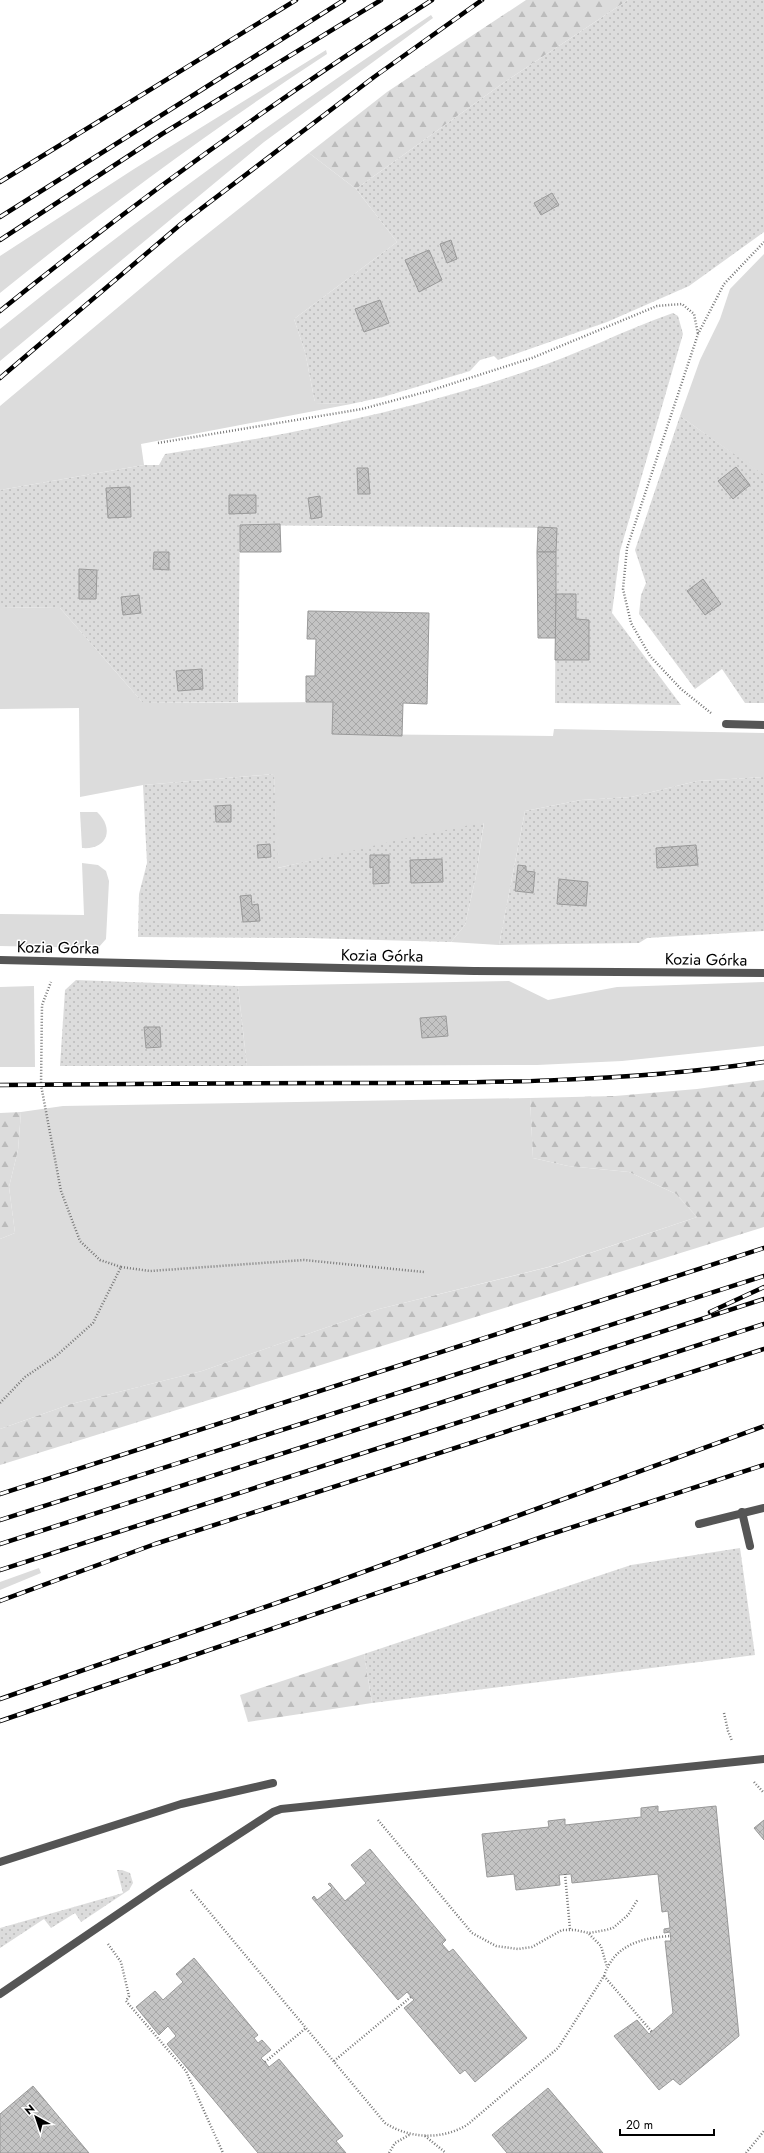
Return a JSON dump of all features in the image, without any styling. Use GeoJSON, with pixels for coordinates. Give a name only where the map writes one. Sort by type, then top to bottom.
{"type":"FeatureCollection","features":[{"type":"Feature","properties":{"kind":"street"},"geometry":{"type":"LineString","coordinates":[[726,724],[764,725]]}},
{"type":"Feature","properties":{"kind":"street","name":"Kozia Górka"},"geometry":{"type":"LineString","coordinates":[[0,960],[474,971],[764,973]]}},
{"type":"Feature","properties":{"kind":"street"},"geometry":{"type":"LineString","coordinates":[[699,1524],[742,1512],[764,1508]]}},
{"type":"Feature","properties":{"kind":"street"},"geometry":{"type":"LineString","coordinates":[[742,1512],[750,1546]]}},
{"type":"Feature","properties":{"kind":"street"},"geometry":{"type":"LineString","coordinates":[[0,1994],[159,1886],[273,1812],[281,1809],[764,1759]]}},
{"type":"Feature","properties":{"kind":"street"},"geometry":{"type":"LineString","coordinates":[[0,1862],[86,1833],[181,1804],[273,1783]]}},
{"type":"Feature","properties":{"kind":"path"},"geometry":{"type":"LineString","coordinates":[[726,724],[681,688],[650,656],[630,623],[623,589],[627,548],[698,334],[724,284],[764,242]]}},
{"type":"Feature","properties":{"kind":"path"},"geometry":{"type":"LineString","coordinates":[[158,444],[362,409],[429,391],[532,358],[657,306],[682,304],[694,314],[698,334]]}},
{"type":"Feature","properties":{"kind":"path"},"geometry":{"type":"LineString","coordinates":[[58,961],[42,1005],[41,1085],[61,1191],[80,1241],[100,1260],[121,1266],[150,1271],[304,1260],[424,1272]]}},
{"type":"Feature","properties":{"kind":"path"},"geometry":{"type":"LineString","coordinates":[[0,1404],[25,1377],[56,1356],[93,1323],[121,1266]]}},
{"type":"Feature","properties":{"kind":"path"},"geometry":{"type":"LineString","coordinates":[[724,1713],[728,1731],[743,1762]]}},
{"type":"Feature","properties":{"kind":"path"},"geometry":{"type":"LineString","coordinates":[[751,1778],[764,1793]]}},
{"type":"Feature","properties":{"kind":"path"},"geometry":{"type":"LineString","coordinates":[[382,1816],[376,1816],[472,1933],[496,1946],[518,1949],[541,1943],[556,1932],[570,1929],[589,1933],[613,1928],[628,1915],[638,1899]]}},
{"type":"Feature","properties":{"kind":"path"},"geometry":{"type":"LineString","coordinates":[[565,1874],[570,1929]]}},
{"type":"Feature","properties":{"kind":"path"},"geometry":{"type":"LineString","coordinates":[[184,1894],[197,1885]]}},
{"type":"Feature","properties":{"kind":"path"},"geometry":{"type":"LineString","coordinates":[[191,1889],[385,2123],[394,2129],[425,2136],[450,2133],[467,2125],[558,2048],[604,1976],[607,1967],[629,1945],[642,1939],[670,1936]]}},
{"type":"Feature","properties":{"kind":"path"},"geometry":{"type":"LineString","coordinates":[[589,1933],[601,1946],[607,1967]]}},
{"type":"Feature","properties":{"kind":"path"},"geometry":{"type":"LineString","coordinates":[[102,1948],[114,1940]]}},
{"type":"Feature","properties":{"kind":"path"},"geometry":{"type":"LineString","coordinates":[[108,1944],[121,1962],[129,1996],[126,2001],[186,2071],[223,2153]]}},
{"type":"Feature","properties":{"kind":"path"},"geometry":{"type":"LineString","coordinates":[[604,1976],[652,2032]]}},
{"type":"Feature","properties":{"kind":"path"},"geometry":{"type":"LineString","coordinates":[[334,2062],[411,1997]]}},
{"type":"Feature","properties":{"kind":"path"},"geometry":{"type":"LineString","coordinates":[[265,2062],[306,2028]]}},
{"type":"Feature","properties":{"kind":"path"},"geometry":{"type":"LineString","coordinates":[[746,2153],[764,2131]]}},
{"type":"Feature","properties":{"kind":"path"},"geometry":{"type":"LineString","coordinates":[[389,2153],[395,2143],[411,2134]]}},
{"type":"Feature","properties":{"kind":"path"},"geometry":{"type":"LineString","coordinates":[[425,2136],[446,2153]]}},
{"type":"Feature","properties":{"kind":"green space"},"geometry":{"type":"Polygon","coordinates":[[[526,0],[628,0],[506,81],[356,189],[309,153],[387,92],[526,0]]]}},
{"type":"Feature","properties":{"kind":"green space"},"geometry":{"type":"Polygon","coordinates":[[[628,0],[764,0],[764,232],[689,286],[607,322],[498,360],[494,356],[480,360],[470,371],[383,397],[351,404],[315,403],[305,352],[294,319],[397,242],[356,189],[506,81],[628,0]]]}},
{"type":"Feature","properties":{"kind":"green space"},"geometry":{"type":"Polygon","coordinates":[[[431,15],[433,18],[264,142],[0,361],[0,329],[52,287],[158,206],[266,128],[431,15]]]}},
{"type":"Feature","properties":{"kind":"green space"},"geometry":{"type":"Polygon","coordinates":[[[326,50],[327,54],[160,169],[0,293],[0,256],[134,169],[326,50]]]}},
{"type":"Feature","properties":{"kind":"green space"},"geometry":{"type":"Polygon","coordinates":[[[309,153],[356,189],[397,242],[294,319],[305,352],[315,403],[351,404],[141,444],[144,465],[0,490],[0,406],[177,258],[309,153]]]}},
{"type":"Feature","properties":{"kind":"green space"},"geometry":{"type":"Polygon","coordinates":[[[764,254],[763,475],[680,416],[700,360],[720,319],[730,289],[764,254]]]}},
{"type":"Feature","properties":{"kind":"green space"},"geometry":{"type":"Polygon","coordinates":[[[673,313],[678,316],[683,334],[620,551],[612,613],[681,705],[555,703],[556,528],[240,525],[238,702],[143,703],[60,608],[0,607],[0,490],[144,465],[159,465],[165,454],[257,439],[393,410],[483,385],[546,365],[673,313]]]}},
{"type":"Feature","properties":{"kind":"green space"},"geometry":{"type":"Polygon","coordinates":[[[680,416],[764,475],[764,703],[745,703],[722,669],[695,689],[639,614],[641,595],[646,583],[635,550],[680,416]]]}},
{"type":"Feature","properties":{"kind":"green space"},"geometry":{"type":"Polygon","coordinates":[[[0,607],[60,608],[143,703],[333,702],[332,734],[553,736],[554,729],[764,733],[764,777],[697,781],[631,797],[581,800],[525,811],[499,945],[451,942],[465,925],[476,876],[484,823],[277,868],[274,774],[143,785],[80,797],[79,708],[0,709],[0,607]]]}},
{"type":"Feature","properties":{"kind":"green space"},"geometry":{"type":"Polygon","coordinates":[[[274,774],[278,868],[484,822],[476,876],[465,925],[451,942],[307,938],[138,937],[139,894],[147,863],[143,785],[274,774]]]}},
{"type":"Feature","properties":{"kind":"green space"},"geometry":{"type":"Polygon","coordinates":[[[764,777],[764,931],[647,938],[639,943],[499,945],[525,811],[581,800],[631,797],[697,781],[764,777]]]}},
{"type":"Feature","properties":{"kind":"green space"},"geometry":{"type":"Polygon","coordinates":[[[80,812],[97,812],[106,825],[106,837],[97,846],[82,848],[80,812]]]}},
{"type":"Feature","properties":{"kind":"green space"},"geometry":{"type":"Polygon","coordinates":[[[82,863],[98,865],[106,871],[109,881],[106,939],[98,948],[0,946],[0,914],[84,915],[82,863]]]}},
{"type":"Feature","properties":{"kind":"green space"},"geometry":{"type":"Polygon","coordinates":[[[76,980],[238,986],[247,1066],[60,1066],[65,990],[76,980]]]}},
{"type":"Feature","properties":{"kind":"green space"},"geometry":{"type":"Polygon","coordinates":[[[509,981],[548,1000],[617,987],[764,982],[764,1046],[622,1061],[537,1065],[247,1066],[238,986],[509,981]]]}},
{"type":"Feature","properties":{"kind":"green space"},"geometry":{"type":"Polygon","coordinates":[[[34,986],[35,1067],[0,1067],[0,987],[34,986]]]}},
{"type":"Feature","properties":{"kind":"green space"},"geometry":{"type":"Polygon","coordinates":[[[764,1080],[764,1227],[0,1465],[0,1429],[71,1404],[202,1371],[379,1309],[549,1267],[697,1217],[676,1194],[629,1172],[568,1166],[533,1158],[530,1098],[615,1096],[697,1089],[764,1080]]]}},
{"type":"Feature","properties":{"kind":"green space"},"geometry":{"type":"Polygon","coordinates":[[[530,1098],[533,1158],[568,1166],[629,1172],[676,1194],[697,1217],[548,1267],[379,1309],[202,1371],[71,1404],[0,1429],[0,1239],[15,1233],[9,1187],[18,1150],[21,1112],[63,1106],[530,1098]]]}},
{"type":"Feature","properties":{"kind":"green space"},"geometry":{"type":"Polygon","coordinates":[[[21,1112],[18,1150],[9,1187],[15,1233],[0,1239],[0,1113],[21,1112]]]}},
{"type":"Feature","properties":{"kind":"green space"},"geometry":{"type":"Polygon","coordinates":[[[740,1548],[755,1655],[372,1703],[364,1654],[631,1565],[740,1548]]]}},
{"type":"Feature","properties":{"kind":"green space"},"geometry":{"type":"Polygon","coordinates":[[[39,1568],[41,1573],[0,1590],[0,1582],[39,1568]]]}},
{"type":"Feature","properties":{"kind":"green space"},"geometry":{"type":"Polygon","coordinates":[[[364,1654],[372,1703],[248,1722],[240,1695],[364,1654]]]}},
{"type":"Feature","properties":{"kind":"green space"},"geometry":{"type":"Polygon","coordinates":[[[117,1870],[130,1873],[133,1883],[129,1890],[81,1922],[75,1913],[51,1928],[44,1919],[0,1948],[0,1928],[123,1893],[117,1870]]]}},
{"type":"Feature","properties":{"kind":"building"},"geometry":{"type":"Polygon","coordinates":[[[552,193],[559,205],[541,215],[534,203],[552,193]]]}},
{"type":"Feature","properties":{"kind":"building"},"geometry":{"type":"Polygon","coordinates":[[[451,240],[457,259],[447,263],[440,244],[451,240]]]}},
{"type":"Feature","properties":{"kind":"building"},"geometry":{"type":"Polygon","coordinates":[[[429,250],[442,280],[419,292],[405,260],[429,250]]]}},
{"type":"Feature","properties":{"kind":"building"},"geometry":{"type":"Polygon","coordinates":[[[380,300],[389,323],[364,332],[355,309],[380,300]]]}},
{"type":"Feature","properties":{"kind":"building"},"geometry":{"type":"Polygon","coordinates":[[[736,467],[750,485],[733,499],[718,481],[736,467]]]}},
{"type":"Feature","properties":{"kind":"building"},"geometry":{"type":"Polygon","coordinates":[[[357,468],[368,468],[370,494],[358,494],[357,468]]]}},
{"type":"Feature","properties":{"kind":"building"},"geometry":{"type":"Polygon","coordinates":[[[130,487],[131,517],[108,518],[106,488],[130,487]]]}},
{"type":"Feature","properties":{"kind":"building"},"geometry":{"type":"Polygon","coordinates":[[[229,495],[256,495],[256,513],[229,514],[229,495]]]}},
{"type":"Feature","properties":{"kind":"building"},"geometry":{"type":"Polygon","coordinates":[[[320,496],[322,517],[311,519],[308,498],[320,496]]]}},
{"type":"Feature","properties":{"kind":"building"},"geometry":{"type":"Polygon","coordinates":[[[280,524],[281,552],[240,552],[240,525],[280,524]]]}},
{"type":"Feature","properties":{"kind":"building"},"geometry":{"type":"Polygon","coordinates":[[[538,527],[557,528],[556,552],[537,552],[538,527]]]}},
{"type":"Feature","properties":{"kind":"building"},"geometry":{"type":"Polygon","coordinates":[[[154,552],[169,552],[169,570],[153,569],[154,552]]]}},
{"type":"Feature","properties":{"kind":"building"},"geometry":{"type":"Polygon","coordinates":[[[537,552],[556,552],[556,638],[538,638],[537,552]]]}},
{"type":"Feature","properties":{"kind":"building"},"geometry":{"type":"Polygon","coordinates":[[[79,569],[97,570],[96,599],[79,599],[79,569]]]}},
{"type":"Feature","properties":{"kind":"building"},"geometry":{"type":"Polygon","coordinates":[[[703,579],[721,604],[705,615],[687,591],[703,579]]]}},
{"type":"Feature","properties":{"kind":"building"},"geometry":{"type":"Polygon","coordinates":[[[556,594],[576,594],[576,619],[589,620],[589,660],[555,660],[556,594]]]}},
{"type":"Feature","properties":{"kind":"building"},"geometry":{"type":"Polygon","coordinates":[[[139,595],[141,613],[123,615],[121,597],[139,595]]]}},
{"type":"Feature","properties":{"kind":"building"},"geometry":{"type":"Polygon","coordinates":[[[308,611],[429,613],[427,704],[403,703],[402,736],[332,734],[333,702],[306,702],[306,676],[315,676],[316,639],[307,639],[308,611]]]}},
{"type":"Feature","properties":{"kind":"building"},"geometry":{"type":"Polygon","coordinates":[[[202,669],[203,689],[178,691],[176,671],[202,669]]]}},
{"type":"Feature","properties":{"kind":"building"},"geometry":{"type":"Polygon","coordinates":[[[231,805],[231,822],[216,822],[215,806],[231,805]]]}},
{"type":"Feature","properties":{"kind":"building"},"geometry":{"type":"Polygon","coordinates":[[[270,844],[271,857],[258,858],[257,845],[270,844]]]}},
{"type":"Feature","properties":{"kind":"building"},"geometry":{"type":"Polygon","coordinates":[[[696,845],[698,865],[657,868],[656,848],[696,845]]]}},
{"type":"Feature","properties":{"kind":"building"},"geometry":{"type":"Polygon","coordinates":[[[370,855],[389,855],[389,883],[373,884],[373,867],[370,868],[370,855]]]}},
{"type":"Feature","properties":{"kind":"building"},"geometry":{"type":"Polygon","coordinates":[[[442,859],[443,882],[411,883],[410,860],[442,859]]]}},
{"type":"Feature","properties":{"kind":"building"},"geometry":{"type":"Polygon","coordinates":[[[518,865],[526,866],[526,871],[535,872],[533,893],[515,891],[518,865]]]}},
{"type":"Feature","properties":{"kind":"building"},"geometry":{"type":"Polygon","coordinates":[[[559,879],[588,882],[586,906],[557,904],[559,879]]]}},
{"type":"Feature","properties":{"kind":"building"},"geometry":{"type":"Polygon","coordinates":[[[251,895],[252,905],[258,904],[260,921],[243,922],[240,896],[251,895]]]}},
{"type":"Feature","properties":{"kind":"building"},"geometry":{"type":"Polygon","coordinates":[[[446,1016],[448,1036],[422,1038],[420,1018],[446,1016]]]}},
{"type":"Feature","properties":{"kind":"building"},"geometry":{"type":"Polygon","coordinates":[[[144,1027],[160,1027],[161,1047],[146,1048],[144,1027]]]}},
{"type":"Feature","properties":{"kind":"building"},"geometry":{"type":"Polygon","coordinates":[[[658,1806],[658,1812],[716,1806],[739,2036],[680,2085],[673,2079],[659,2090],[614,2036],[637,2020],[649,2034],[673,2013],[665,1941],[671,1941],[670,1932],[664,1933],[664,1929],[670,1928],[668,1911],[662,1912],[658,1874],[572,1883],[571,1874],[559,1875],[560,1885],[516,1890],[514,1874],[487,1877],[482,1834],[549,1827],[548,1821],[565,1819],[565,1825],[641,1817],[641,1808],[658,1806]]]}},
{"type":"Feature","properties":{"kind":"building"},"geometry":{"type":"Polygon","coordinates":[[[764,1820],[764,1840],[754,1828],[764,1820]]]}},
{"type":"Feature","properties":{"kind":"building"},"geometry":{"type":"Polygon","coordinates":[[[370,1849],[446,1940],[442,1944],[449,1952],[453,1949],[527,2038],[475,2082],[465,2070],[460,2074],[404,2008],[414,2000],[407,1992],[398,2000],[312,1898],[314,1896],[317,1900],[332,1888],[328,1884],[330,1883],[345,1901],[366,1883],[351,1865],[370,1849]]]}},
{"type":"Feature","properties":{"kind":"building"},"geometry":{"type":"Polygon","coordinates":[[[194,1958],[258,2035],[254,2038],[258,2043],[262,2040],[271,2050],[261,2058],[269,2067],[279,2059],[343,2136],[336,2141],[346,2153],[258,2153],[167,2044],[176,2036],[168,2026],[159,2035],[136,2007],[155,1991],[163,2000],[183,1982],[176,1974],[194,1958]]]}},
{"type":"Feature","properties":{"kind":"building"},"geometry":{"type":"Polygon","coordinates":[[[33,2086],[89,2153],[0,2153],[0,2114],[33,2086]]]}},
{"type":"Feature","properties":{"kind":"building"},"geometry":{"type":"Polygon","coordinates":[[[548,2088],[603,2153],[507,2153],[492,2135],[548,2088]]]}},
{"type":"Feature","properties":{"kind":"railway"},"geometry":{"type":"LineString","coordinates":[[0,182],[296,0]]}},
{"type":"Feature","properties":{"kind":"railway"},"geometry":{"type":"LineString","coordinates":[[0,217],[344,0]]}},
{"type":"Feature","properties":{"kind":"railway"},"geometry":{"type":"LineString","coordinates":[[0,240],[162,134],[381,0]]}},
{"type":"Feature","properties":{"kind":"railway"},"geometry":{"type":"LineString","coordinates":[[0,311],[52,269],[212,149],[321,73],[432,0]]}},
{"type":"Feature","properties":{"kind":"railway"},"geometry":{"type":"LineString","coordinates":[[0,378],[181,224],[374,77],[482,0]]}},
{"type":"Feature","properties":{"kind":"railway"},"geometry":{"type":"LineString","coordinates":[[0,1085],[496,1082],[603,1078],[657,1074],[764,1062]]}},
{"type":"Feature","properties":{"kind":"railway"},"geometry":{"type":"LineString","coordinates":[[0,1494],[764,1248]]}},
{"type":"Feature","properties":{"kind":"railway"},"geometry":{"type":"LineString","coordinates":[[0,1520],[764,1276]]}},
{"type":"Feature","properties":{"kind":"railway"},"geometry":{"type":"LineString","coordinates":[[710,1312],[764,1287]]}},
{"type":"Feature","properties":{"kind":"railway"},"geometry":{"type":"LineString","coordinates":[[0,1544],[764,1299]]}},
{"type":"Feature","properties":{"kind":"railway"},"geometry":{"type":"LineString","coordinates":[[0,1570],[764,1324]]}},
{"type":"Feature","properties":{"kind":"railway"},"geometry":{"type":"LineString","coordinates":[[0,1601],[155,1544],[764,1349]]}},
{"type":"Feature","properties":{"kind":"railway"},"geometry":{"type":"LineString","coordinates":[[0,1699],[311,1591],[764,1426]]}},
{"type":"Feature","properties":{"kind":"railway"},"geometry":{"type":"LineString","coordinates":[[0,1721],[542,1537],[764,1465]]}}]}
